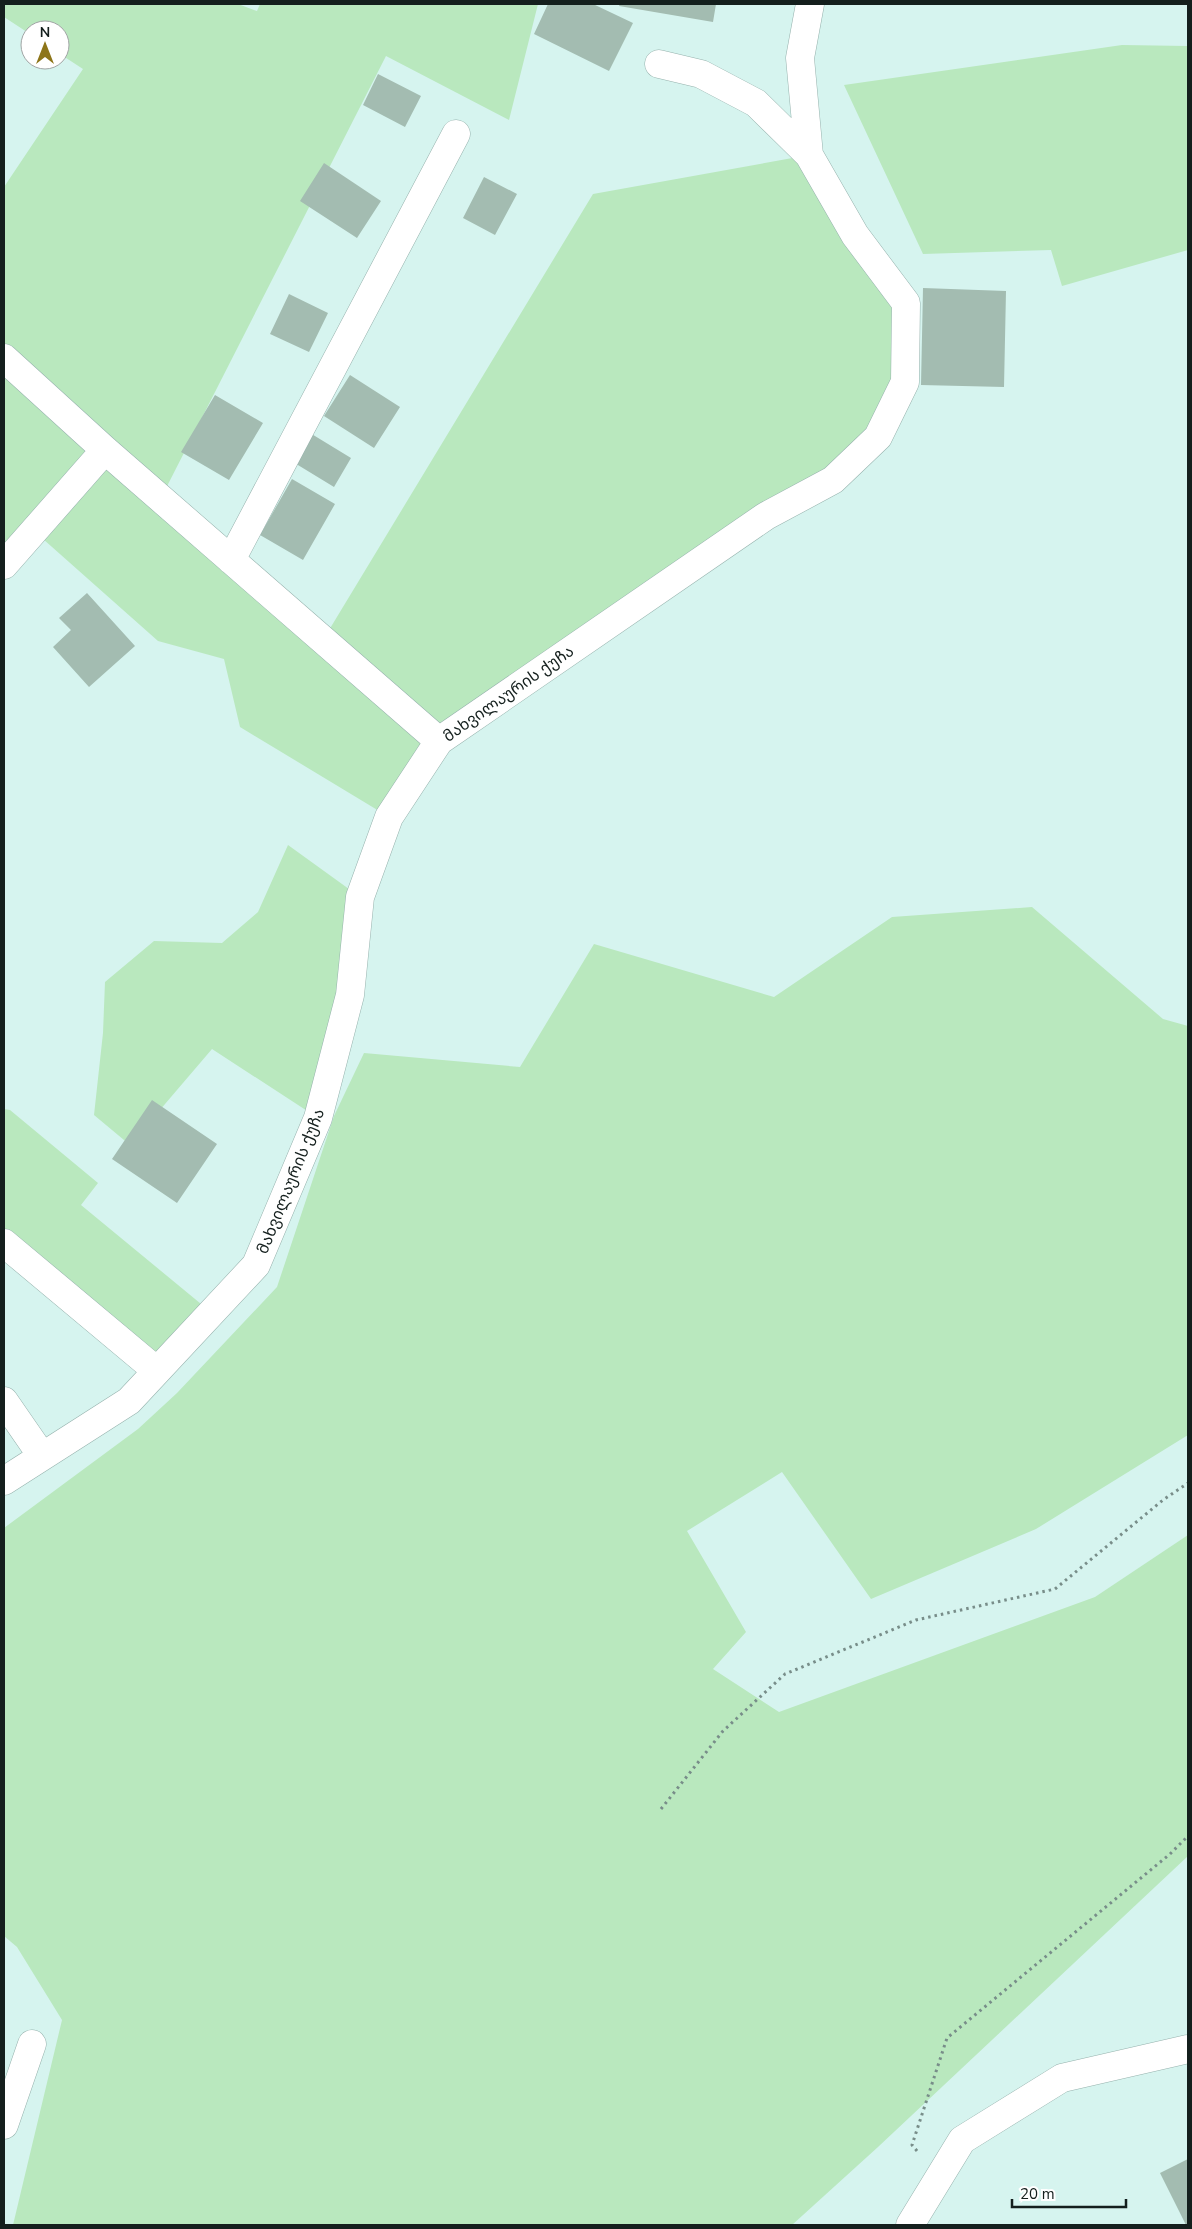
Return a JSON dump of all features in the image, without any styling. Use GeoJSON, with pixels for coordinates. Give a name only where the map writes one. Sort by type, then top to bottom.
{"type":"FeatureCollection","features":[{"type":"Feature","properties":{"kind":"street","name":"მახვილაურის ქუჩა"},"geometry":{"type":"LineString","coordinates":[[4,1481],[129,1401],[256,1265],[318,1118],[350,995],[360,897],[389,817],[439,741],[766,516],[833,480],[878,437],[905,382],[906,303],[854,235],[809,154],[800,58],[810,4]]}},
{"type":"Feature","properties":{"kind":"street"},"geometry":{"type":"LineString","coordinates":[[659,64],[701,74],[756,104],[809,154]]}},
{"type":"Feature","properties":{"kind":"street"},"geometry":{"type":"LineString","coordinates":[[231,560],[456,134]]}},
{"type":"Feature","properties":{"kind":"street"},"geometry":{"type":"LineString","coordinates":[[4,358],[105,450],[439,741]]}},
{"type":"Feature","properties":{"kind":"street"},"geometry":{"type":"LineString","coordinates":[[4,565],[105,450]]}},
{"type":"Feature","properties":{"kind":"street"},"geometry":{"type":"LineString","coordinates":[[4,1243],[157,1371]]}},
{"type":"Feature","properties":{"kind":"street"},"geometry":{"type":"LineString","coordinates":[[4,1401],[42,1456]]}},
{"type":"Feature","properties":{"kind":"street"},"geometry":{"type":"LineString","coordinates":[[4,2125],[32,2044]]}},
{"type":"Feature","properties":{"kind":"street"},"geometry":{"type":"LineString","coordinates":[[910,2225],[962,2140],[1062,2078],[1188,2049]]}},
{"type":"Feature","properties":{"kind":"path"},"geometry":{"type":"LineString","coordinates":[[661,1809],[723,1731],[785,1674],[916,1620],[1055,1589],[1162,1500],[1188,1482]]}},
{"type":"Feature","properties":{"kind":"path"},"geometry":{"type":"LineString","coordinates":[[938,2179],[912,2145],[947,2038],[1170,1854],[1188,1836]]}},
{"type":"Feature","properties":{"kind":"green space"},"geometry":{"type":"Polygon","coordinates":[[[4,4],[238,4],[257,11],[260,4],[538,4],[509,120],[386,56],[161,498],[323,640],[593,194],[809,155],[906,303],[905,382],[878,437],[439,741],[389,817],[240,727],[224,659],[158,641],[34,531],[4,565],[4,187],[83,69],[70,61],[70,20],[20,20],[20,27],[4,17],[4,4]]]}},
{"type":"Feature","properties":{"kind":"green space"},"geometry":{"type":"Polygon","coordinates":[[[1122,45],[1188,46],[1188,250],[1062,286],[1051,250],[923,254],[844,85],[1122,45]]]}},
{"type":"Feature","properties":{"kind":"green space"},"geometry":{"type":"Polygon","coordinates":[[[288,845],[360,897],[318,1118],[212,1049],[130,1145],[94,1115],[103,1033],[105,982],[154,941],[222,943],[258,912],[288,845]]]}},
{"type":"Feature","properties":{"kind":"green space"},"geometry":{"type":"Polygon","coordinates":[[[1032,907],[1163,1019],[1188,1026],[1188,1435],[1036,1529],[871,1599],[782,1472],[687,1531],[746,1632],[713,1669],[779,1712],[1095,1597],[1188,1535],[1188,1856],[878,2147],[792,2225],[13,2225],[62,2020],[17,1947],[4,1936],[4,1528],[138,1429],[177,1393],[277,1287],[334,1116],[364,1053],[520,1067],[594,944],[774,997],[892,917],[1032,907]]]}},
{"type":"Feature","properties":{"kind":"green space"},"geometry":{"type":"Polygon","coordinates":[[[4,1109],[10,1110],[98,1183],[81,1205],[212,1313],[157,1371],[4,1243],[4,1109]]]}},
{"type":"Feature","properties":{"kind":"building"},"geometry":{"type":"Polygon","coordinates":[[[548,4],[593,4],[633,23],[609,71],[534,34],[548,4]]]}},
{"type":"Feature","properties":{"kind":"building"},"geometry":{"type":"Polygon","coordinates":[[[620,4],[716,4],[713,22],[619,6],[620,4]]]}},
{"type":"Feature","properties":{"kind":"building"},"geometry":{"type":"Polygon","coordinates":[[[378,74],[421,96],[405,127],[363,105],[378,74]]]}},
{"type":"Feature","properties":{"kind":"building"},"geometry":{"type":"Polygon","coordinates":[[[324,163],[381,201],[357,238],[300,201],[324,163]]]}},
{"type":"Feature","properties":{"kind":"building"},"geometry":{"type":"Polygon","coordinates":[[[484,177],[517,194],[495,235],[463,218],[484,177]]]}},
{"type":"Feature","properties":{"kind":"building"},"geometry":{"type":"Polygon","coordinates":[[[923,288],[1006,291],[1004,387],[921,385],[923,288]]]}},
{"type":"Feature","properties":{"kind":"building"},"geometry":{"type":"Polygon","coordinates":[[[289,294],[328,313],[309,352],[270,334],[289,294]]]}},
{"type":"Feature","properties":{"kind":"building"},"geometry":{"type":"Polygon","coordinates":[[[350,375],[400,407],[374,448],[324,416],[350,375]]]}},
{"type":"Feature","properties":{"kind":"building"},"geometry":{"type":"Polygon","coordinates":[[[215,395],[263,423],[229,480],[181,452],[215,395]]]}},
{"type":"Feature","properties":{"kind":"building"},"geometry":{"type":"Polygon","coordinates":[[[310,433],[351,458],[334,487],[293,462],[310,433]]]}},
{"type":"Feature","properties":{"kind":"building"},"geometry":{"type":"Polygon","coordinates":[[[292,479],[335,504],[303,560],[260,535],[292,479]]]}},
{"type":"Feature","properties":{"kind":"building"},"geometry":{"type":"Polygon","coordinates":[[[87,593],[135,646],[89,687],[53,647],[71,630],[59,618],[87,593]]]}},
{"type":"Feature","properties":{"kind":"building"},"geometry":{"type":"Polygon","coordinates":[[[152,1100],[217,1144],[177,1203],[112,1159],[152,1100]]]}},
{"type":"Feature","properties":{"kind":"building"},"geometry":{"type":"Polygon","coordinates":[[[1188,2159],[1188,2225],[1186,2225],[1160,2173],[1188,2159]]]}}]}
